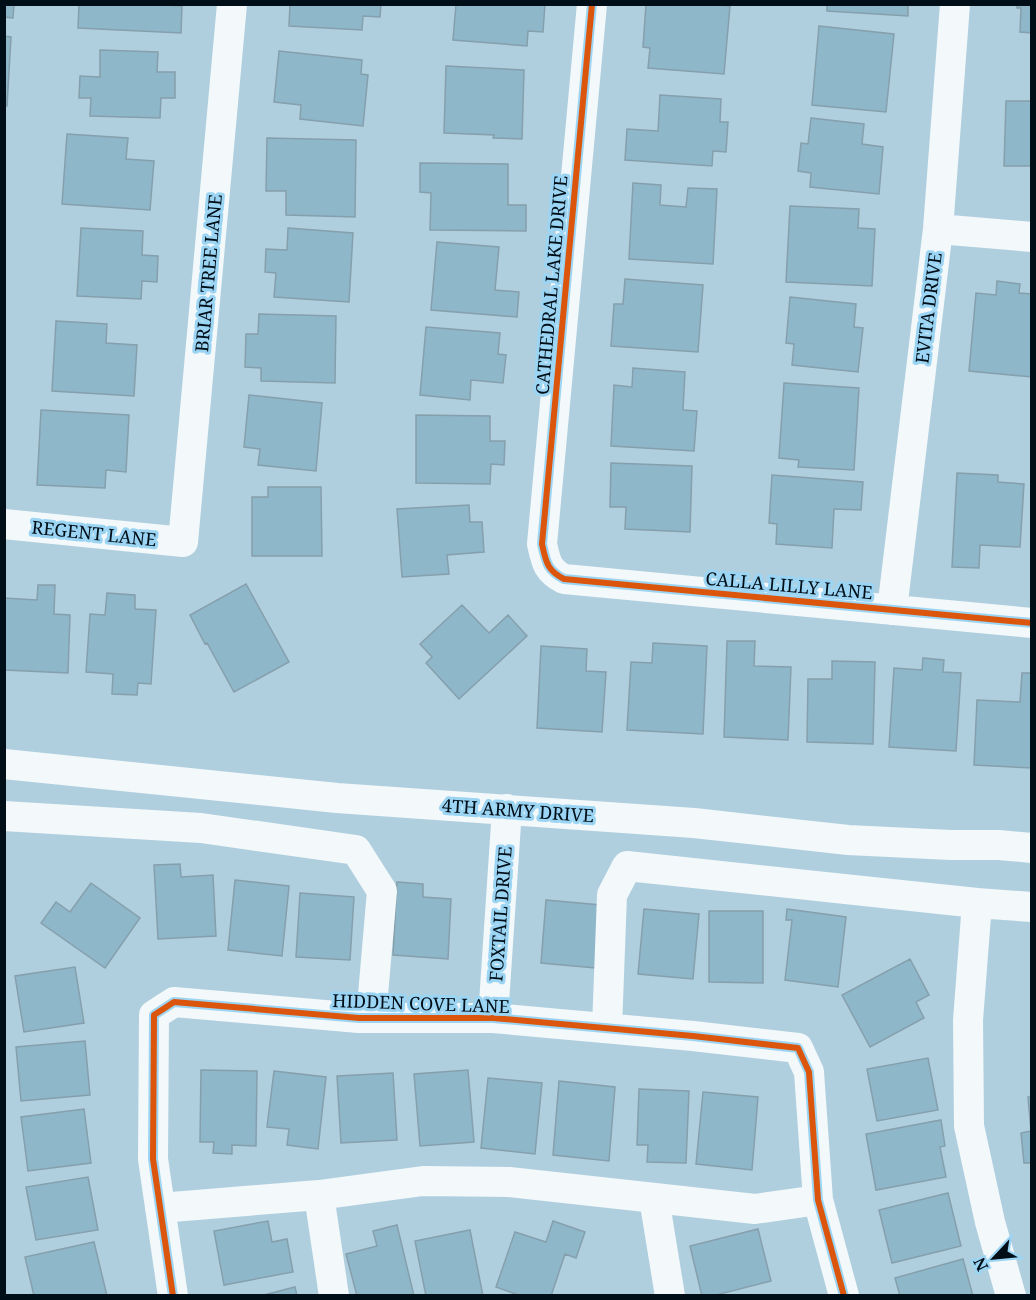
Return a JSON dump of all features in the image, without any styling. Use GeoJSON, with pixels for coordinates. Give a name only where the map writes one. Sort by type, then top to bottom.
{"type":"FeatureCollection","features":[{"type":"Feature","properties":{"kind":"street","name":"BRIAR TREE LANE"},"geometry":{"type":"LineString","coordinates":[[183,542],[232,4]]}},
{"type":"Feature","properties":{"kind":"street","name":"CATHEDRAL LAKE DRIVE"},"geometry":{"type":"LineString","coordinates":[[548,567],[542,544],[592,4]]}},
{"type":"Feature","properties":{"kind":"street","name":"EVITA DRIVE"},"geometry":{"type":"LineString","coordinates":[[892,610],[938,229],[955,4]]}},
{"type":"Feature","properties":{"kind":"street"},"geometry":{"type":"LineString","coordinates":[[938,229],[1032,237]]}},
{"type":"Feature","properties":{"kind":"street","name":"REGENT LANE"},"geometry":{"type":"LineString","coordinates":[[4,524],[183,542]]}},
{"type":"Feature","properties":{"kind":"street","name":"CALLA LILLY LANE"},"geometry":{"type":"LineString","coordinates":[[548,567],[564,579],[1032,623]]}},
{"type":"Feature","properties":{"kind":"street","name":"4TH ARMY DRIVE"},"geometry":{"type":"LineString","coordinates":[[4,764],[337,798],[694,823],[848,840],[1032,848]]}},
{"type":"Feature","properties":{"kind":"street","name":"FOXTAIL DRIVE"},"geometry":{"type":"LineString","coordinates":[[493,1018],[507,809]]}},
{"type":"Feature","properties":{"kind":"street"},"geometry":{"type":"LineString","coordinates":[[4,816],[201,828],[356,850],[382,891],[371,1018]]}},
{"type":"Feature","properties":{"kind":"street"},"geometry":{"type":"LineString","coordinates":[[607,1028],[612,895],[627,866],[1032,907]]}},
{"type":"Feature","properties":{"kind":"street"},"geometry":{"type":"LineString","coordinates":[[977,903],[968,1020],[969,1126],[990,1222],[1011,1296]]}},
{"type":"Feature","properties":{"kind":"street","name":"HIDDEN COVE LANE"},"geometry":{"type":"LineString","coordinates":[[160,1208],[153,1159],[154,1016],[174,1002],[371,1018],[493,1018],[798,1048],[808,1072],[818,1200]]}},
{"type":"Feature","properties":{"kind":"street"},"geometry":{"type":"LineString","coordinates":[[173,1296],[160,1208],[319,1195],[423,1181],[509,1182],[755,1209],[818,1200],[844,1296]]}},
{"type":"Feature","properties":{"kind":"street"},"geometry":{"type":"LineString","coordinates":[[319,1195],[334,1296]]}},
{"type":"Feature","properties":{"kind":"street"},"geometry":{"type":"LineString","coordinates":[[654,1198],[670,1296]]}},
{"type":"Feature","properties":{"kind":"building"},"geometry":{"type":"Polygon","coordinates":[[[4,4],[14,4],[13,18],[4,17],[4,4]]]}},
{"type":"Feature","properties":{"kind":"building"},"geometry":{"type":"Polygon","coordinates":[[[79,4],[182,6],[181,33],[78,28],[79,4]]]}},
{"type":"Feature","properties":{"kind":"building"},"geometry":{"type":"Polygon","coordinates":[[[290,4],[381,4],[380,17],[363,16],[362,30],[289,26],[290,4]]]}},
{"type":"Feature","properties":{"kind":"building"},"geometry":{"type":"Polygon","coordinates":[[[456,4],[545,4],[543,32],[528,31],[527,46],[453,40],[456,4]]]}},
{"type":"Feature","properties":{"kind":"building"},"geometry":{"type":"Polygon","coordinates":[[[646,4],[730,6],[724,74],[648,68],[650,48],[643,47],[646,4]]]}},
{"type":"Feature","properties":{"kind":"building"},"geometry":{"type":"Polygon","coordinates":[[[827,4],[908,4],[908,16],[827,11],[827,4]]]}},
{"type":"Feature","properties":{"kind":"building"},"geometry":{"type":"Polygon","coordinates":[[[1017,4],[1032,4],[1032,33],[1020,32],[1021,8],[1017,8],[1017,4]]]}},
{"type":"Feature","properties":{"kind":"building"},"geometry":{"type":"Polygon","coordinates":[[[819,26],[894,34],[886,112],[812,105],[819,26]]]}},
{"type":"Feature","properties":{"kind":"building"},"geometry":{"type":"Polygon","coordinates":[[[4,36],[11,37],[7,106],[4,106],[4,36]]]}},
{"type":"Feature","properties":{"kind":"building"},"geometry":{"type":"Polygon","coordinates":[[[100,50],[158,52],[157,72],[175,72],[175,98],[161,98],[160,118],[90,116],[91,98],[79,98],[80,76],[100,77],[100,50]]]}},
{"type":"Feature","properties":{"kind":"building"},"geometry":{"type":"Polygon","coordinates":[[[279,51],[362,60],[361,74],[368,75],[363,126],[300,119],[301,105],[274,102],[279,51]]]}},
{"type":"Feature","properties":{"kind":"building"},"geometry":{"type":"Polygon","coordinates":[[[446,66],[524,70],[522,139],[493,138],[494,135],[444,133],[446,66]]]}},
{"type":"Feature","properties":{"kind":"building"},"geometry":{"type":"Polygon","coordinates":[[[660,95],[721,99],[720,122],[728,122],[726,152],[713,151],[712,166],[625,160],[627,129],[658,131],[660,95]]]}},
{"type":"Feature","properties":{"kind":"building"},"geometry":{"type":"Polygon","coordinates":[[[1006,101],[1032,101],[1032,166],[1004,166],[1006,101]]]}},
{"type":"Feature","properties":{"kind":"building"},"geometry":{"type":"Polygon","coordinates":[[[811,118],[864,124],[862,144],[883,147],[879,194],[810,187],[811,173],[798,171],[801,143],[808,144],[811,118]]]}},
{"type":"Feature","properties":{"kind":"building"},"geometry":{"type":"Polygon","coordinates":[[[67,134],[128,138],[126,159],[154,161],[150,210],[62,204],[67,134]]]}},
{"type":"Feature","properties":{"kind":"building"},"geometry":{"type":"Polygon","coordinates":[[[267,138],[356,140],[355,217],[286,215],[286,191],[266,191],[267,138]]]}},
{"type":"Feature","properties":{"kind":"building"},"geometry":{"type":"Polygon","coordinates":[[[420,163],[508,164],[508,205],[526,205],[526,231],[430,230],[431,193],[420,192],[420,163]]]}},
{"type":"Feature","properties":{"kind":"building"},"geometry":{"type":"Polygon","coordinates":[[[633,183],[661,185],[660,205],[686,207],[688,188],[717,189],[713,264],[629,259],[633,183]]]}},
{"type":"Feature","properties":{"kind":"building"},"geometry":{"type":"Polygon","coordinates":[[[790,206],[859,209],[858,228],[875,229],[872,286],[786,282],[790,206]]]}},
{"type":"Feature","properties":{"kind":"building"},"geometry":{"type":"Polygon","coordinates":[[[81,228],[143,231],[142,255],[158,256],[157,282],[142,281],[141,299],[77,296],[81,228]]]}},
{"type":"Feature","properties":{"kind":"building"},"geometry":{"type":"Polygon","coordinates":[[[288,228],[353,233],[349,302],[274,297],[276,273],[265,272],[266,249],[287,250],[288,228]]]}},
{"type":"Feature","properties":{"kind":"building"},"geometry":{"type":"Polygon","coordinates":[[[437,242],[499,247],[495,290],[519,292],[517,317],[431,310],[437,242]]]}},
{"type":"Feature","properties":{"kind":"building"},"geometry":{"type":"Polygon","coordinates":[[[625,279],[703,285],[698,352],[611,346],[614,304],[623,304],[625,279]]]}},
{"type":"Feature","properties":{"kind":"building"},"geometry":{"type":"Polygon","coordinates":[[[997,281],[1020,284],[1019,293],[1032,294],[1032,377],[969,371],[976,293],[996,295],[997,281]]]}},
{"type":"Feature","properties":{"kind":"building"},"geometry":{"type":"Polygon","coordinates":[[[790,297],[856,304],[854,327],[863,328],[858,372],[792,365],[794,344],[786,343],[790,297]]]}},
{"type":"Feature","properties":{"kind":"building"},"geometry":{"type":"Polygon","coordinates":[[[259,314],[336,316],[335,383],[261,381],[261,368],[245,367],[246,334],[258,334],[259,314]]]}},
{"type":"Feature","properties":{"kind":"building"},"geometry":{"type":"Polygon","coordinates":[[[56,321],[107,324],[106,343],[137,345],[134,396],[52,391],[56,321]]]}},
{"type":"Feature","properties":{"kind":"building"},"geometry":{"type":"Polygon","coordinates":[[[426,327],[500,333],[498,354],[506,355],[503,383],[471,380],[470,400],[420,395],[426,327]]]}},
{"type":"Feature","properties":{"kind":"building"},"geometry":{"type":"Polygon","coordinates":[[[633,368],[685,372],[683,410],[697,411],[694,451],[611,446],[614,385],[632,387],[633,368]]]}},
{"type":"Feature","properties":{"kind":"building"},"geometry":{"type":"Polygon","coordinates":[[[784,383],[859,388],[854,470],[798,467],[799,460],[779,458],[784,383]]]}},
{"type":"Feature","properties":{"kind":"building"},"geometry":{"type":"Polygon","coordinates":[[[249,395],[322,403],[316,471],[258,465],[260,449],[244,447],[249,395]]]}},
{"type":"Feature","properties":{"kind":"building"},"geometry":{"type":"Polygon","coordinates":[[[41,410],[129,415],[126,472],[106,470],[105,488],[37,485],[41,410]]]}},
{"type":"Feature","properties":{"kind":"building"},"geometry":{"type":"Polygon","coordinates":[[[416,415],[490,416],[490,441],[505,441],[504,465],[491,464],[490,484],[416,483],[416,415]]]}},
{"type":"Feature","properties":{"kind":"building"},"geometry":{"type":"Polygon","coordinates":[[[611,463],[692,466],[690,532],[625,529],[626,507],[610,507],[611,463]]]}},
{"type":"Feature","properties":{"kind":"building"},"geometry":{"type":"Polygon","coordinates":[[[957,473],[998,475],[998,482],[1024,484],[1020,547],[980,545],[979,568],[952,567],[957,473]]]}},
{"type":"Feature","properties":{"kind":"building"},"geometry":{"type":"Polygon","coordinates":[[[772,475],[863,482],[861,510],[834,509],[832,548],[776,544],[777,524],[769,523],[772,475]]]}},
{"type":"Feature","properties":{"kind":"building"},"geometry":{"type":"Polygon","coordinates":[[[268,487],[321,487],[322,556],[252,556],[252,497],[268,497],[268,487]]]}},
{"type":"Feature","properties":{"kind":"building"},"geometry":{"type":"Polygon","coordinates":[[[469,505],[470,522],[482,522],[484,552],[447,555],[449,574],[402,577],[397,509],[469,505]]]}},
{"type":"Feature","properties":{"kind":"building"},"geometry":{"type":"Polygon","coordinates":[[[246,584],[289,662],[234,692],[190,615],[246,584]]]}},
{"type":"Feature","properties":{"kind":"building"},"geometry":{"type":"Polygon","coordinates":[[[38,585],[55,585],[54,614],[70,615],[68,673],[4,670],[4,598],[37,600],[38,585]]]}},
{"type":"Feature","properties":{"kind":"building"},"geometry":{"type":"Polygon","coordinates":[[[107,593],[135,595],[135,609],[156,610],[151,684],[138,683],[137,695],[112,694],[113,674],[86,672],[90,614],[105,615],[107,593]]]}},
{"type":"Feature","properties":{"kind":"building"},"geometry":{"type":"Polygon","coordinates":[[[462,605],[489,633],[508,615],[527,636],[459,699],[426,663],[432,657],[420,644],[462,605]]]}},
{"type":"Feature","properties":{"kind":"building"},"geometry":{"type":"Polygon","coordinates":[[[727,641],[755,641],[754,666],[791,667],[788,740],[724,737],[727,641]]]}},
{"type":"Feature","properties":{"kind":"building"},"geometry":{"type":"Polygon","coordinates":[[[653,643],[707,646],[703,734],[627,730],[631,662],[652,663],[653,643]]]}},
{"type":"Feature","properties":{"kind":"building"},"geometry":{"type":"Polygon","coordinates":[[[541,646],[587,649],[586,671],[606,672],[602,732],[537,728],[541,646]]]}},
{"type":"Feature","properties":{"kind":"building"},"geometry":{"type":"Polygon","coordinates":[[[923,658],[944,660],[943,672],[961,673],[956,751],[889,747],[894,668],[922,670],[923,658]]]}},
{"type":"Feature","properties":{"kind":"building"},"geometry":{"type":"Polygon","coordinates":[[[832,661],[875,662],[873,744],[807,742],[808,679],[832,679],[832,661]]]}},
{"type":"Feature","properties":{"kind":"building"},"geometry":{"type":"Polygon","coordinates":[[[1022,673],[1032,673],[1032,768],[974,765],[977,700],[1020,702],[1022,673]]]}},
{"type":"Feature","properties":{"kind":"building"},"geometry":{"type":"Polygon","coordinates":[[[180,864],[181,877],[213,875],[216,936],[158,939],[154,865],[180,864]]]}},
{"type":"Feature","properties":{"kind":"building"},"geometry":{"type":"Polygon","coordinates":[[[235,880],[289,886],[282,956],[228,950],[235,880]]]}},
{"type":"Feature","properties":{"kind":"building"},"geometry":{"type":"Polygon","coordinates":[[[397,882],[423,884],[423,897],[451,899],[448,959],[393,955],[397,882]]]}},
{"type":"Feature","properties":{"kind":"building"},"geometry":{"type":"Polygon","coordinates":[[[91,883],[140,918],[105,968],[41,923],[56,902],[70,912],[91,883]]]}},
{"type":"Feature","properties":{"kind":"building"},"geometry":{"type":"Polygon","coordinates":[[[300,893],[354,897],[350,960],[296,957],[300,893]]]}},
{"type":"Feature","properties":{"kind":"building"},"geometry":{"type":"Polygon","coordinates":[[[546,900],[601,905],[595,968],[541,963],[546,900]]]}},
{"type":"Feature","properties":{"kind":"building"},"geometry":{"type":"Polygon","coordinates":[[[644,909],[699,914],[693,979],[638,974],[644,909]]]}},
{"type":"Feature","properties":{"kind":"building"},"geometry":{"type":"Polygon","coordinates":[[[787,909],[846,917],[838,987],[785,980],[792,920],[786,920],[787,909]]]}},
{"type":"Feature","properties":{"kind":"building"},"geometry":{"type":"Polygon","coordinates":[[[709,911],[763,911],[763,983],[709,982],[709,911]]]}},
{"type":"Feature","properties":{"kind":"building"},"geometry":{"type":"Polygon","coordinates":[[[910,959],[929,995],[916,1002],[924,1018],[870,1047],[842,995],[910,959]]]}},
{"type":"Feature","properties":{"kind":"building"},"geometry":{"type":"Polygon","coordinates":[[[75,967],[84,1023],[24,1032],[15,976],[75,967]]]}},
{"type":"Feature","properties":{"kind":"building"},"geometry":{"type":"Polygon","coordinates":[[[85,1041],[90,1095],[21,1101],[16,1047],[85,1041]]]}},
{"type":"Feature","properties":{"kind":"building"},"geometry":{"type":"Polygon","coordinates":[[[928,1058],[938,1110],[877,1121],[867,1069],[928,1058]]]}},
{"type":"Feature","properties":{"kind":"building"},"geometry":{"type":"Polygon","coordinates":[[[201,1070],[257,1071],[256,1146],[232,1145],[232,1154],[213,1153],[214,1142],[200,1142],[201,1070]]]}},
{"type":"Feature","properties":{"kind":"building"},"geometry":{"type":"Polygon","coordinates":[[[468,1070],[474,1142],[420,1146],[414,1074],[468,1070]]]}},
{"type":"Feature","properties":{"kind":"building"},"geometry":{"type":"Polygon","coordinates":[[[274,1071],[326,1077],[318,1149],[287,1145],[289,1129],[267,1127],[274,1071]]]}},
{"type":"Feature","properties":{"kind":"building"},"geometry":{"type":"Polygon","coordinates":[[[393,1073],[397,1140],[341,1143],[337,1076],[393,1073]]]}},
{"type":"Feature","properties":{"kind":"building"},"geometry":{"type":"Polygon","coordinates":[[[488,1078],[542,1083],[535,1154],[481,1148],[488,1078]]]}},
{"type":"Feature","properties":{"kind":"building"},"geometry":{"type":"Polygon","coordinates":[[[559,1081],[615,1087],[609,1161],[553,1155],[559,1081]]]}},
{"type":"Feature","properties":{"kind":"building"},"geometry":{"type":"Polygon","coordinates":[[[639,1089],[689,1091],[686,1163],[647,1162],[648,1145],[637,1145],[639,1089]]]}},
{"type":"Feature","properties":{"kind":"building"},"geometry":{"type":"Polygon","coordinates":[[[703,1092],[758,1097],[752,1170],[696,1164],[703,1092]]]}},
{"type":"Feature","properties":{"kind":"building"},"geometry":{"type":"Polygon","coordinates":[[[1028,1097],[1032,1097],[1032,1163],[1024,1163],[1021,1133],[1031,1131],[1028,1097]]]}},
{"type":"Feature","properties":{"kind":"building"},"geometry":{"type":"Polygon","coordinates":[[[84,1109],[91,1163],[28,1171],[21,1117],[84,1109]]]}},
{"type":"Feature","properties":{"kind":"building"},"geometry":{"type":"Polygon","coordinates":[[[941,1120],[945,1146],[940,1147],[946,1177],[876,1190],[866,1134],[941,1120]]]}},
{"type":"Feature","properties":{"kind":"building"},"geometry":{"type":"Polygon","coordinates":[[[88,1177],[98,1230],[36,1240],[26,1187],[88,1177]]]}},
{"type":"Feature","properties":{"kind":"building"},"geometry":{"type":"Polygon","coordinates":[[[948,1193],[961,1246],[892,1263],[879,1210],[948,1193]]]}},
{"type":"Feature","properties":{"kind":"building"},"geometry":{"type":"Polygon","coordinates":[[[268,1221],[272,1242],[287,1239],[293,1272],[224,1285],[214,1231],[268,1221]]]}},
{"type":"Feature","properties":{"kind":"building"},"geometry":{"type":"Polygon","coordinates":[[[553,1221],[585,1232],[576,1258],[565,1254],[551,1296],[521,1296],[496,1287],[515,1232],[546,1242],[553,1221]]]}},
{"type":"Feature","properties":{"kind":"building"},"geometry":{"type":"Polygon","coordinates":[[[397,1225],[414,1296],[357,1296],[346,1254],[377,1246],[373,1231],[397,1225]]]}},
{"type":"Feature","properties":{"kind":"building"},"geometry":{"type":"Polygon","coordinates":[[[758,1229],[771,1281],[712,1296],[702,1296],[690,1246],[758,1229]]]}},
{"type":"Feature","properties":{"kind":"building"},"geometry":{"type":"Polygon","coordinates":[[[470,1230],[483,1296],[426,1296],[415,1241],[470,1230]]]}},
{"type":"Feature","properties":{"kind":"building"},"geometry":{"type":"Polygon","coordinates":[[[94,1242],[107,1296],[34,1296],[25,1257],[94,1242]]]}},
{"type":"Feature","properties":{"kind":"building"},"geometry":{"type":"Polygon","coordinates":[[[963,1259],[973,1296],[900,1296],[895,1278],[963,1259]]]}},
{"type":"Feature","properties":{"kind":"building"},"geometry":{"type":"Polygon","coordinates":[[[295,1287],[297,1296],[260,1296],[295,1287]]]}},
{"type":"Feature","properties":{"kind":"cycle path"},"geometry":{"type":"LineString","coordinates":[[592,4],[542,544],[546,561],[551,569],[564,579],[1032,623]]}},
{"type":"Feature","properties":{"kind":"cycle path"},"geometry":{"type":"LineString","coordinates":[[173,1296],[153,1159],[154,1015],[174,1002],[359,1018],[493,1018],[798,1048],[809,1072],[818,1200],[844,1296]]}}]}
